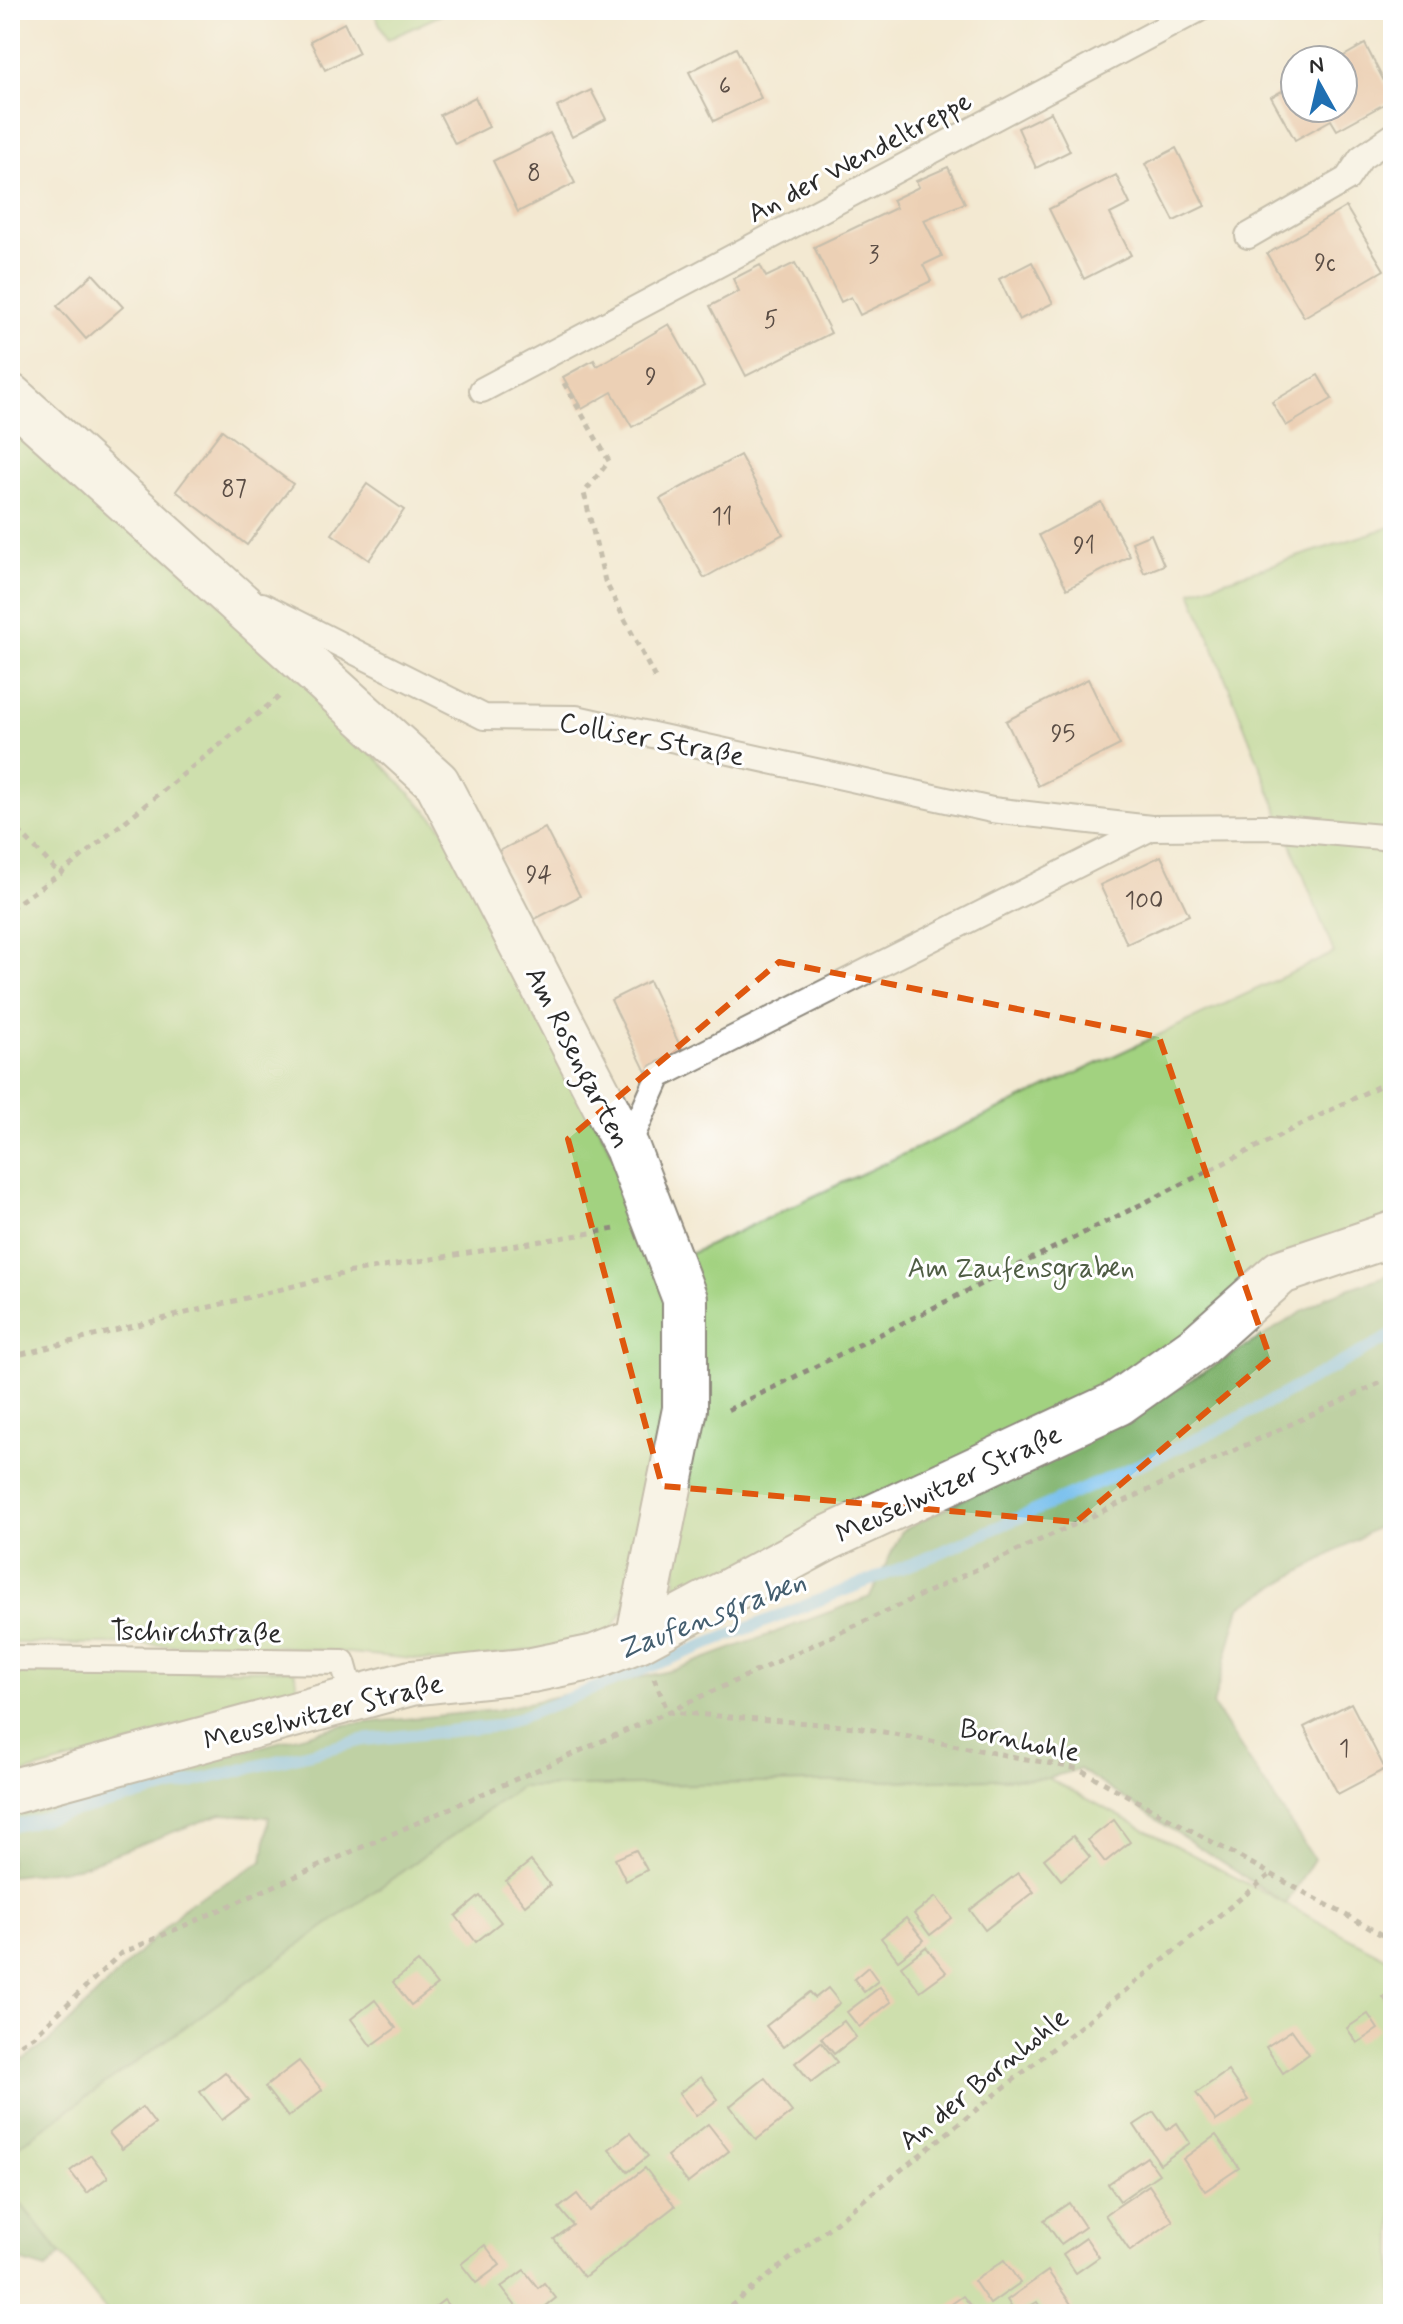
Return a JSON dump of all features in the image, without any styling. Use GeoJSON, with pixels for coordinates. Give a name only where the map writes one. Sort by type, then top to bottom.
{"type":"FeatureCollection","features":[{"type":"Feature","properties":{"kind":"street","name":"Colliser Straße"},"geometry":{"type":"LineString","coordinates":[[10,396],[213,581]]}},
{"type":"Feature","properties":{"kind":"street","name":"Am Rosengarten"},"geometry":{"type":"LineString","coordinates":[[213,581],[437,782],[627,1148],[685,1299],[685,1409],[638,1640]]}},
{"type":"Feature","properties":{"kind":"street","name":"Meuselwitzer Straße"},"geometry":{"type":"LineString","coordinates":[[10,1792],[411,1683],[532,1670],[595,1657],[638,1640],[826,1539],[1118,1403],[1198,1346],[1281,1272],[1393,1234]]}},
{"type":"Feature","properties":{"kind":"lane","name":"An der Wendeltreppe"},"geometry":{"type":"LineString","coordinates":[[482,390],[1198,10]]}},
{"type":"Feature","properties":{"kind":"lane"},"geometry":{"type":"LineString","coordinates":[[1248,236],[1347,179],[1361,158],[1393,136]]}},
{"type":"Feature","properties":{"kind":"lane","name":"Colliser Straße"},"geometry":{"type":"LineString","coordinates":[[213,581],[484,717],[576,718],[992,810],[1151,828],[1269,827],[1393,838]]}},
{"type":"Feature","properties":{"kind":"lane","name":"Colliser Straße"},"geometry":{"type":"LineString","coordinates":[[627,1148],[659,1076],[1151,828]]}},
{"type":"Feature","properties":{"kind":"lane","name":"Tschirchstraße"},"geometry":{"type":"LineString","coordinates":[[10,1658],[343,1662],[353,1698]]}},
{"type":"Feature","properties":{"kind":"path"},"geometry":{"type":"LineString","coordinates":[[548,355],[609,461],[584,493],[605,581],[657,682]]}},
{"type":"Feature","properties":{"kind":"path"},"geometry":{"type":"LineString","coordinates":[[10,908],[60,874],[279,698],[296,656]]}},
{"type":"Feature","properties":{"kind":"path"},"geometry":{"type":"LineString","coordinates":[[10,822],[60,874]]}},
{"type":"Feature","properties":{"kind":"path"},"geometry":{"type":"LineString","coordinates":[[680,1434],[1393,1079]]}},
{"type":"Feature","properties":{"kind":"path"},"geometry":{"type":"LineString","coordinates":[[10,1357],[346,1273],[656,1222]]}},
{"type":"Feature","properties":{"kind":"path"},"geometry":{"type":"LineString","coordinates":[[10,2050],[34,2036],[120,1954],[668,1712],[1393,1377]]}},
{"type":"Feature","properties":{"kind":"path"},"geometry":{"type":"LineString","coordinates":[[659,1693],[668,1712]]}},
{"type":"Feature","properties":{"kind":"path","name":"Bornhohle"},"geometry":{"type":"LineString","coordinates":[[668,1712],[857,1727],[1079,1769],[1393,1941]]}},
{"type":"Feature","properties":{"kind":"path","name":"An der Bornhohle"},"geometry":{"type":"LineString","coordinates":[[721,2314],[1271,1874]]}},
{"type":"Feature","properties":{"kind":"highlighted area"},"geometry":{"type":"Polygon","coordinates":[[[779,962],[1159,1037],[1270,1358],[1076,1522],[662,1486],[568,1139],[779,962]]]}},
{"type":"Feature","properties":{"kind":"green space"},"geometry":{"type":"Polygon","coordinates":[[[373,10],[451,10],[387,40],[373,10]]]}},
{"type":"Feature","properties":{"kind":"green space"},"geometry":{"type":"Polygon","coordinates":[[[10,410],[300,678],[444,829],[632,1191],[678,1321],[640,1584],[605,1640],[444,1662],[278,1646],[10,1643],[10,410]]]}},
{"type":"Feature","properties":{"kind":"green space","name":"Am Zaufensgraben"},"geometry":{"type":"Polygon","coordinates":[[[1393,526],[1393,1215],[1111,1392],[675,1599],[690,1254],[1334,953],[1191,591],[1393,526]]]}},
{"type":"Feature","properties":{"kind":"green space"},"geometry":{"type":"Polygon","coordinates":[[[1393,1273],[1393,1518],[1240,1607],[1213,1705],[1314,1859],[1286,1904],[1079,1769],[1048,1778],[520,1787],[10,2152],[10,2068],[49,2042],[188,1904],[263,1861],[269,1817],[221,1814],[77,1868],[10,1876],[10,1813],[343,1725],[496,1710],[674,1670],[870,1597],[902,1531],[1176,1389],[1328,1296],[1393,1273]]]}},
{"type":"Feature","properties":{"kind":"green space"},"geometry":{"type":"Polygon","coordinates":[[[294,1669],[299,1698],[10,1777],[10,1673],[294,1669]]]}},
{"type":"Feature","properties":{"kind":"green space"},"geometry":{"type":"Polygon","coordinates":[[[1048,1778],[1393,1961],[1393,2314],[109,2314],[10,2190],[10,2152],[520,1787],[1048,1778]]]}},
{"type":"Feature","properties":{"kind":"green space"},"geometry":{"type":"Polygon","coordinates":[[[10,2190],[61,2254],[46,2269],[10,2258],[10,2190]]]}},
{"type":"Feature","properties":{"kind":"building"},"geometry":{"type":"Polygon","coordinates":[[[1264,10],[1287,10],[1270,20],[1264,10]]]}},
{"type":"Feature","properties":{"kind":"building"},"geometry":{"type":"Polygon","coordinates":[[[344,23],[359,53],[325,70],[310,41],[344,23]]]}},
{"type":"Feature","properties":{"kind":"building"},"geometry":{"type":"Polygon","coordinates":[[[1365,44],[1393,99],[1359,118],[1359,47],[1365,44]]]}},
{"type":"Feature","properties":{"kind":"building"},"geometry":{"type":"Polygon","coordinates":[[[736,48],[761,98],[714,121],[689,72],[736,48]]]}},
{"type":"Feature","properties":{"kind":"building"},"geometry":{"type":"Polygon","coordinates":[[[591,90],[606,119],[572,137],[557,107],[591,90]]]}},
{"type":"Feature","properties":{"kind":"building"},"geometry":{"type":"Polygon","coordinates":[[[1279,93],[1279,111],[1271,97],[1279,93]]]}},
{"type":"Feature","properties":{"kind":"building"},"geometry":{"type":"Polygon","coordinates":[[[475,97],[489,127],[455,144],[440,115],[475,97]]]}},
{"type":"Feature","properties":{"kind":"building"},"geometry":{"type":"Polygon","coordinates":[[[1051,112],[1070,151],[1036,168],[1018,128],[1051,112]]]}},
{"type":"Feature","properties":{"kind":"building"},"geometry":{"type":"Polygon","coordinates":[[[1286,124],[1324,124],[1295,140],[1286,124]]]}},
{"type":"Feature","properties":{"kind":"building"},"geometry":{"type":"Polygon","coordinates":[[[1333,124],[1348,124],[1337,130],[1333,124]]]}},
{"type":"Feature","properties":{"kind":"building"},"geometry":{"type":"Polygon","coordinates":[[[550,133],[575,183],[518,212],[493,161],[550,133]]]}},
{"type":"Feature","properties":{"kind":"building"},"geometry":{"type":"Polygon","coordinates":[[[1176,148],[1205,206],[1174,221],[1145,164],[1176,148]]]}},
{"type":"Feature","properties":{"kind":"building"},"geometry":{"type":"Polygon","coordinates":[[[948,167],[965,203],[924,220],[942,256],[923,265],[931,281],[860,315],[851,297],[841,302],[814,247],[896,208],[892,200],[919,187],[916,181],[948,167]]]}},
{"type":"Feature","properties":{"kind":"building"},"geometry":{"type":"Polygon","coordinates":[[[1116,175],[1130,204],[1110,214],[1131,255],[1084,279],[1049,209],[1116,175]]]}},
{"type":"Feature","properties":{"kind":"building"},"geometry":{"type":"Polygon","coordinates":[[[1346,207],[1384,270],[1304,317],[1267,254],[1346,207]]]}},
{"type":"Feature","properties":{"kind":"building"},"geometry":{"type":"Polygon","coordinates":[[[1032,262],[1053,303],[1019,320],[999,279],[1032,262]]]}},
{"type":"Feature","properties":{"kind":"building"},"geometry":{"type":"Polygon","coordinates":[[[795,263],[831,333],[746,376],[710,306],[739,291],[733,279],[760,265],[766,277],[795,263]]]}},
{"type":"Feature","properties":{"kind":"building"},"geometry":{"type":"Polygon","coordinates":[[[93,274],[123,307],[86,339],[57,306],[93,274]]]}},
{"type":"Feature","properties":{"kind":"building"},"geometry":{"type":"Polygon","coordinates":[[[669,324],[704,386],[632,427],[612,392],[582,409],[563,377],[594,360],[597,366],[669,324]]]}},
{"type":"Feature","properties":{"kind":"building"},"geometry":{"type":"Polygon","coordinates":[[[1318,375],[1332,399],[1286,426],[1272,402],[1318,375]]]}},
{"type":"Feature","properties":{"kind":"building"},"geometry":{"type":"Polygon","coordinates":[[[222,430],[293,484],[247,545],[176,491],[222,430]]]}},
{"type":"Feature","properties":{"kind":"building"},"geometry":{"type":"Polygon","coordinates":[[[740,455],[783,534],[704,578],[660,499],[740,455]]]}},
{"type":"Feature","properties":{"kind":"building"},"geometry":{"type":"Polygon","coordinates":[[[367,484],[404,510],[369,560],[332,534],[367,484]]]}},
{"type":"Feature","properties":{"kind":"building"},"geometry":{"type":"Polygon","coordinates":[[[1101,502],[1130,556],[1067,589],[1039,535],[1101,502]]]}},
{"type":"Feature","properties":{"kind":"building"},"geometry":{"type":"Polygon","coordinates":[[[1151,534],[1164,565],[1144,573],[1132,542],[1151,534]]]}},
{"type":"Feature","properties":{"kind":"building"},"geometry":{"type":"Polygon","coordinates":[[[1088,679],[1120,745],[1038,786],[1006,721],[1088,679]]]}},
{"type":"Feature","properties":{"kind":"building"},"geometry":{"type":"Polygon","coordinates":[[[545,828],[580,896],[533,920],[497,852],[545,828]]]}},
{"type":"Feature","properties":{"kind":"building"},"geometry":{"type":"Polygon","coordinates":[[[1161,856],[1189,915],[1127,944],[1100,885],[1161,856]]]}},
{"type":"Feature","properties":{"kind":"building"},"geometry":{"type":"Polygon","coordinates":[[[649,981],[684,1054],[646,1072],[611,1000],[649,981]]]}},
{"type":"Feature","properties":{"kind":"building"},"geometry":{"type":"Polygon","coordinates":[[[1351,1703],[1385,1769],[1338,1794],[1304,1727],[1351,1703]]]}},
{"type":"Feature","properties":{"kind":"building"},"geometry":{"type":"Polygon","coordinates":[[[1114,1820],[1130,1842],[1105,1862],[1088,1840],[1114,1820]]]}},
{"type":"Feature","properties":{"kind":"building"},"geometry":{"type":"Polygon","coordinates":[[[1073,1836],[1090,1857],[1061,1880],[1044,1859],[1073,1836]]]}},
{"type":"Feature","properties":{"kind":"building"},"geometry":{"type":"Polygon","coordinates":[[[636,1850],[647,1870],[626,1881],[615,1859],[636,1850]]]}},
{"type":"Feature","properties":{"kind":"building"},"geometry":{"type":"Polygon","coordinates":[[[531,1861],[550,1885],[525,1905],[506,1881],[531,1861]]]}},
{"type":"Feature","properties":{"kind":"building"},"geometry":{"type":"Polygon","coordinates":[[[1018,1873],[1034,1892],[985,1930],[970,1910],[1018,1873]]]}},
{"type":"Feature","properties":{"kind":"building"},"geometry":{"type":"Polygon","coordinates":[[[480,1896],[501,1922],[476,1942],[456,1916],[480,1896]]]}},
{"type":"Feature","properties":{"kind":"building"},"geometry":{"type":"Polygon","coordinates":[[[936,1897],[952,1918],[930,1935],[914,1914],[936,1897]]]}},
{"type":"Feature","properties":{"kind":"building"},"geometry":{"type":"Polygon","coordinates":[[[906,1918],[924,1940],[898,1960],[881,1938],[906,1918]]]}},
{"type":"Feature","properties":{"kind":"building"},"geometry":{"type":"Polygon","coordinates":[[[926,1947],[946,1972],[920,1991],[901,1966],[926,1947]]]}},
{"type":"Feature","properties":{"kind":"building"},"geometry":{"type":"Polygon","coordinates":[[[418,1962],[437,1985],[411,2005],[393,1982],[418,1962]]]}},
{"type":"Feature","properties":{"kind":"building"},"geometry":{"type":"Polygon","coordinates":[[[868,1967],[878,1981],[864,1992],[854,1979],[868,1967]]]}},
{"type":"Feature","properties":{"kind":"building"},"geometry":{"type":"Polygon","coordinates":[[[880,1987],[891,2002],[859,2027],[847,2012],[880,1987]]]}},
{"type":"Feature","properties":{"kind":"building"},"geometry":{"type":"Polygon","coordinates":[[[828,1988],[840,2003],[783,2047],[766,2026],[810,1992],[815,1998],[828,1988]]]}},
{"type":"Feature","properties":{"kind":"building"},"geometry":{"type":"Polygon","coordinates":[[[1393,1990],[1393,2012],[1383,1997],[1393,1990]]]}},
{"type":"Feature","properties":{"kind":"building"},"geometry":{"type":"Polygon","coordinates":[[[375,2000],[396,2028],[371,2046],[351,2019],[375,2000]]]}},
{"type":"Feature","properties":{"kind":"building"},"geometry":{"type":"Polygon","coordinates":[[[1368,2014],[1378,2029],[1357,2043],[1347,2028],[1368,2014]]]}},
{"type":"Feature","properties":{"kind":"building"},"geometry":{"type":"Polygon","coordinates":[[[844,2021],[856,2037],[834,2054],[821,2038],[844,2021]]]}},
{"type":"Feature","properties":{"kind":"building"},"geometry":{"type":"Polygon","coordinates":[[[1292,2030],[1309,2054],[1283,2073],[1266,2047],[1292,2030]]]}},
{"type":"Feature","properties":{"kind":"building"},"geometry":{"type":"Polygon","coordinates":[[[821,2042],[837,2062],[811,2082],[795,2063],[821,2042]]]}},
{"type":"Feature","properties":{"kind":"building"},"geometry":{"type":"Polygon","coordinates":[[[299,2061],[322,2090],[288,2117],[265,2087],[299,2061]]]}},
{"type":"Feature","properties":{"kind":"building"},"geometry":{"type":"Polygon","coordinates":[[[1228,2071],[1248,2100],[1216,2121],[1196,2093],[1228,2071]]]}},
{"type":"Feature","properties":{"kind":"building"},"geometry":{"type":"Polygon","coordinates":[[[225,2072],[248,2100],[222,2120],[200,2092],[225,2072]]]}},
{"type":"Feature","properties":{"kind":"building"},"geometry":{"type":"Polygon","coordinates":[[[701,2077],[718,2099],[696,2116],[679,2093],[701,2077]]]}},
{"type":"Feature","properties":{"kind":"building"},"geometry":{"type":"Polygon","coordinates":[[[765,2078],[792,2112],[756,2140],[730,2106],[765,2078]]]}},
{"type":"Feature","properties":{"kind":"building"},"geometry":{"type":"Polygon","coordinates":[[[142,2107],[155,2124],[122,2149],[109,2133],[142,2107]]]}},
{"type":"Feature","properties":{"kind":"building"},"geometry":{"type":"Polygon","coordinates":[[[1154,2112],[1167,2130],[1177,2123],[1190,2143],[1160,2164],[1134,2125],[1154,2112]]]}},
{"type":"Feature","properties":{"kind":"building"},"geometry":{"type":"Polygon","coordinates":[[[708,2124],[729,2151],[688,2183],[667,2156],[708,2124]]]}},
{"type":"Feature","properties":{"kind":"building"},"geometry":{"type":"Polygon","coordinates":[[[630,2133],[648,2156],[628,2172],[609,2149],[630,2133]]]}},
{"type":"Feature","properties":{"kind":"building"},"geometry":{"type":"Polygon","coordinates":[[[1216,2135],[1239,2168],[1205,2191],[1183,2159],[1216,2135]]]}},
{"type":"Feature","properties":{"kind":"building"},"geometry":{"type":"Polygon","coordinates":[[[91,2155],[108,2177],[87,2193],[70,2171],[91,2155]]]}},
{"type":"Feature","properties":{"kind":"building"},"geometry":{"type":"Polygon","coordinates":[[[1147,2157],[1159,2174],[1120,2201],[1108,2184],[1147,2157]]]}},
{"type":"Feature","properties":{"kind":"building"},"geometry":{"type":"Polygon","coordinates":[[[645,2168],[675,2206],[584,2277],[554,2239],[573,2225],[559,2208],[577,2194],[590,2211],[645,2168]]]}},
{"type":"Feature","properties":{"kind":"building"},"geometry":{"type":"Polygon","coordinates":[[[1149,2185],[1173,2221],[1130,2251],[1105,2215],[1149,2185]]]}},
{"type":"Feature","properties":{"kind":"building"},"geometry":{"type":"Polygon","coordinates":[[[1069,2203],[1085,2227],[1061,2244],[1044,2220],[1069,2203]]]}},
{"type":"Feature","properties":{"kind":"building"},"geometry":{"type":"Polygon","coordinates":[[[1086,2238],[1099,2257],[1076,2273],[1063,2254],[1086,2238]]]}},
{"type":"Feature","properties":{"kind":"building"},"geometry":{"type":"Polygon","coordinates":[[[485,2245],[500,2265],[476,2283],[461,2264],[485,2245]]]}},
{"type":"Feature","properties":{"kind":"building"},"geometry":{"type":"Polygon","coordinates":[[[1004,2260],[1020,2283],[990,2304],[974,2281],[1004,2260]]]}},
{"type":"Feature","properties":{"kind":"building"},"geometry":{"type":"Polygon","coordinates":[[[524,2270],[538,2288],[544,2283],[556,2298],[536,2314],[522,2314],[501,2287],[524,2270]]]}},
{"type":"Feature","properties":{"kind":"building"},"geometry":{"type":"Polygon","coordinates":[[[1048,2271],[1073,2307],[1063,2314],[1045,2314],[1037,2302],[1016,2314],[1007,2300],[1048,2271]]]}},
{"type":"Feature","properties":{"kind":"building"},"geometry":{"type":"Polygon","coordinates":[[[963,2296],[977,2314],[950,2314],[946,2308],[963,2296]]]}},
{"type":"Feature","properties":{"kind":"building"},"geometry":{"type":"Polygon","coordinates":[[[444,2300],[455,2314],[426,2314],[444,2300]]]}},
{"type":"Feature","properties":{"kind":"waterway","name":"Zaufensgraben"},"geometry":{"type":"LineString","coordinates":[[10,1827],[363,1740],[498,1726],[932,1556],[1215,1431],[1393,1335]]}}]}
